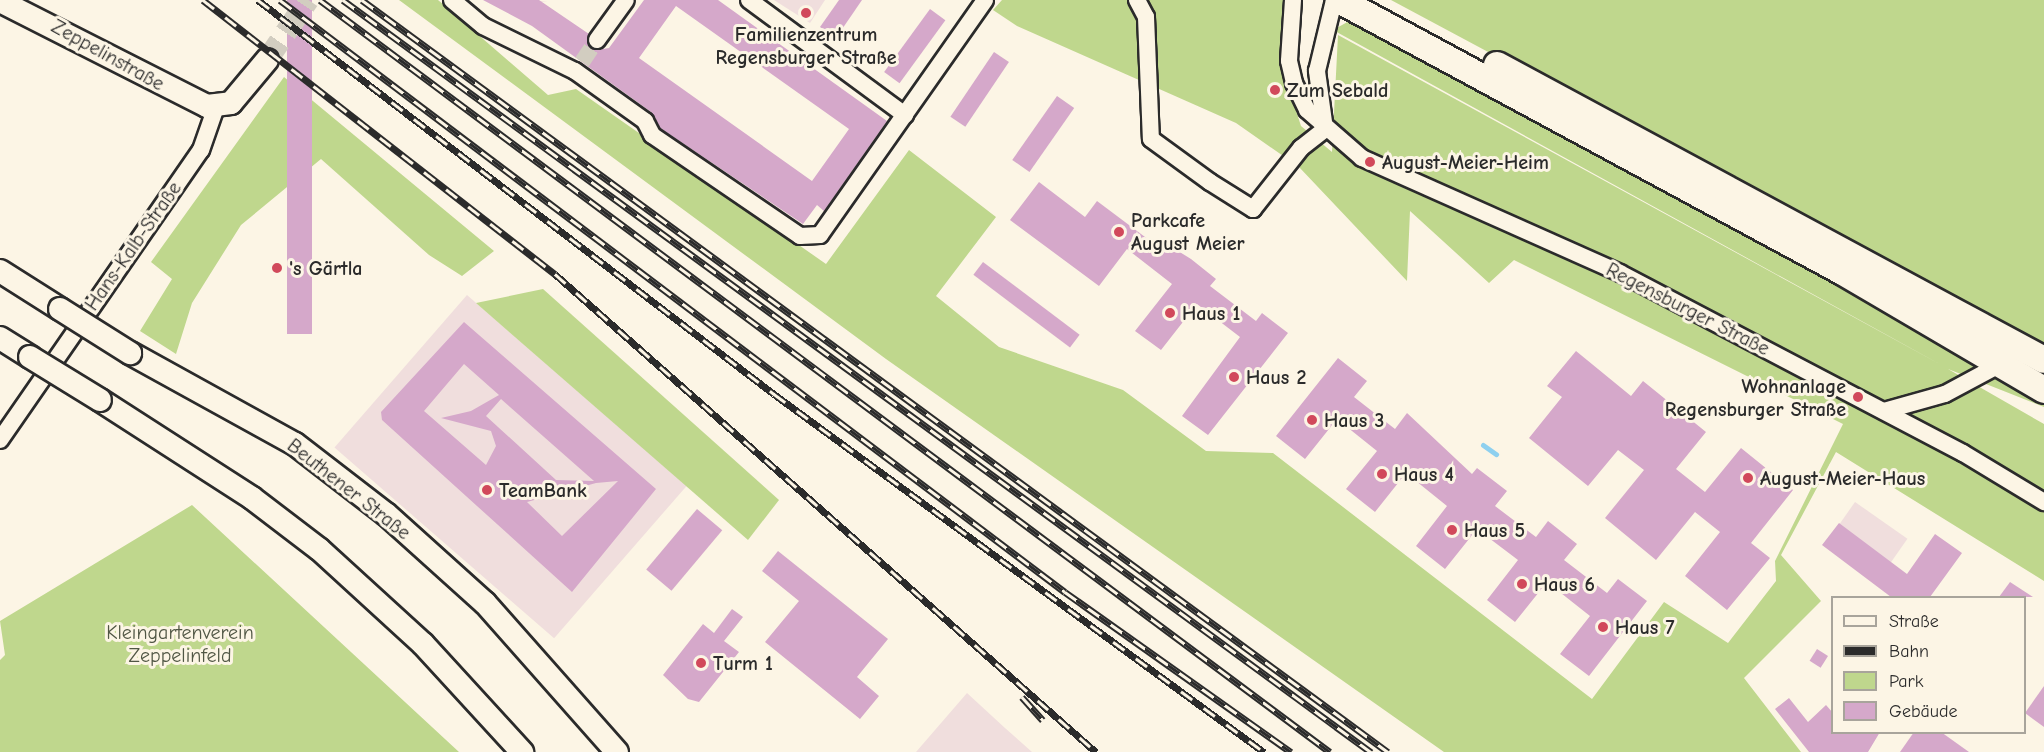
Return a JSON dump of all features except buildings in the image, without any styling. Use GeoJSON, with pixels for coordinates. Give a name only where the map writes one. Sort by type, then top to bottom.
{"type":"FeatureCollection","features":[{"type":"Feature","properties":{"kind":"main road"},"geometry":{"type":"LineString","coordinates":[[1339,0],[1843,272],[2044,390]]}},
{"type":"Feature","properties":{"kind":"main road"},"geometry":{"type":"LineString","coordinates":[[1376,0],[2038,357]]}},
{"type":"Feature","properties":{"kind":"main road","name":"Zeppelinstraße"},"geometry":{"type":"LineString","coordinates":[[0,1],[216,107]]}},
{"type":"Feature","properties":{"kind":"main road"},"geometry":{"type":"LineString","coordinates":[[216,107],[239,97],[267,60]]}},
{"type":"Feature","properties":{"kind":"main road","name":"Beuthener Straße"},"geometry":{"type":"LineString","coordinates":[[0,271],[130,353],[295,444],[377,507],[485,603],[617,752]]}},
{"type":"Feature","properties":{"kind":"main road"},"geometry":{"type":"LineString","coordinates":[[0,338],[252,498],[326,555],[441,662],[522,752]]}},
{"type":"Feature","properties":{"kind":"main road"},"geometry":{"type":"LineString","coordinates":[[1999,365],[2038,357]]}},
{"type":"Feature","properties":{"kind":"street"},"geometry":{"type":"LineString","coordinates":[[452,0],[483,26],[579,66],[645,121],[652,135],[800,236],[820,235],[980,7]]}},
{"type":"Feature","properties":{"kind":"street"},"geometry":{"type":"LineString","coordinates":[[597,40],[626,0]]}},
{"type":"Feature","properties":{"kind":"street"},"geometry":{"type":"LineString","coordinates":[[749,0],[905,115]]}},
{"type":"Feature","properties":{"kind":"street"},"geometry":{"type":"LineString","coordinates":[[1137,0],[1146,17],[1151,139],[1210,182],[1253,209],[1301,148],[1325,129],[1317,71],[1334,0]]}},
{"type":"Feature","properties":{"kind":"street","name":"Regensburger Straße"},"geometry":{"type":"LineString","coordinates":[[1293,0],[1289,61],[1294,83],[1307,110],[1325,129],[1362,158],[1620,273],[1884,411],[2044,502]]}},
{"type":"Feature","properties":{"kind":"street","name":"Hans-Kalb-Straße"},"geometry":{"type":"LineString","coordinates":[[0,440],[201,150],[216,107]]}},
{"type":"Feature","properties":{"kind":"street"},"geometry":{"type":"LineString","coordinates":[[1884,411],[1945,394],[1999,365]]}},
{"type":"Feature","properties":{"kind":"shaded area","name":"Familienzentrum Regensburger Straße"},"geometry":{"type":"Polygon","coordinates":[[[774,0],[825,0],[810,23],[774,0]]]}},
{"type":"Feature","properties":{"kind":"shaded area"},"geometry":{"type":"Polygon","coordinates":[[[467,295],[687,486],[554,638],[334,447],[467,295]]]}},
{"type":"Feature","properties":{"kind":"shaded area"},"geometry":{"type":"Polygon","coordinates":[[[1855,502],[1907,539],[1876,583],[1824,546],[1855,502]]]}},
{"type":"Feature","properties":{"kind":"shaded area"},"geometry":{"type":"Polygon","coordinates":[[[967,693],[1005,728],[1032,752],[916,752],[967,693]]]}},
{"type":"Feature","properties":{"kind":"green space"},"geometry":{"type":"Polygon","coordinates":[[[399,0],[438,0],[548,95],[576,89],[826,264],[909,150],[996,217],[936,296],[999,347],[1123,390],[1206,451],[1273,453],[1592,699],[1664,602],[1728,643],[1776,581],[1775,561],[1843,424],[1514,260],[1489,283],[1410,211],[1407,281],[1299,167],[1236,123],[1017,26],[993,10],[1002,0],[1283,0],[1283,70],[1301,126],[1332,152],[1338,35],[1945,367],[1333,30],[1351,20],[1723,217],[2044,402],[2044,407],[1948,369],[2044,424],[2044,581],[1836,452],[1781,555],[1821,601],[1744,678],[1801,752],[1444,752],[886,359],[399,0]]]}},
{"type":"Feature","properties":{"kind":"green space"},"geometry":{"type":"Polygon","coordinates":[[[1391,0],[2044,0],[2044,352],[1630,128],[1391,0]]]}},
{"type":"Feature","properties":{"kind":"green space"},"geometry":{"type":"Polygon","coordinates":[[[284,77],[494,251],[462,276],[429,255],[321,159],[241,225],[192,303],[176,354],[140,331],[172,279],[151,262],[284,77]]]}},
{"type":"Feature","properties":{"kind":"green space"},"geometry":{"type":"Polygon","coordinates":[[[543,289],[779,500],[748,540],[476,303],[543,289]]]}},
{"type":"Feature","properties":{"kind":"green space","name":"Kleingartenverein Zeppelinfeld"},"geometry":{"type":"Polygon","coordinates":[[[192,505],[459,752],[0,752],[0,660],[5,655],[0,621],[192,505]]]}},
{"type":"Feature","properties":{"kind":"waterway"},"geometry":{"type":"LineString","coordinates":[[1483,445],[1496,454]]}},
{"type":"Feature","properties":{"kind":"tunnel"},"geometry":{"type":"LineString","coordinates":[[267,60],[308,0]]}},
{"type":"Feature","properties":{"kind":"tunnel"},"geometry":{"type":"LineString","coordinates":[[582,62],[597,40]]}},
{"type":"Feature","properties":{"kind":"railway"},"geometry":{"type":"LineString","coordinates":[[203,0],[555,274],[1096,752]]}},
{"type":"Feature","properties":{"kind":"railway"},"geometry":{"type":"LineString","coordinates":[[258,0],[774,394],[1264,752]]}},
{"type":"Feature","properties":{"kind":"railway"},"geometry":{"type":"LineString","coordinates":[[280,0],[1065,592],[1291,752]]}},
{"type":"Feature","properties":{"kind":"railway"},"geometry":{"type":"LineString","coordinates":[[320,0],[1330,752]]}},
{"type":"Feature","properties":{"kind":"railway"},"geometry":{"type":"LineString","coordinates":[[343,0],[1371,752]]}},
{"type":"Feature","properties":{"kind":"railway"},"geometry":{"type":"LineString","coordinates":[[362,0],[1388,752]]}},
{"type":"Feature","properties":{"kind":"railway"},"geometry":{"type":"LineString","coordinates":[[1022,697],[1043,720]]}},
{"type":"Feature","properties":{"kind":"place","name":"Familienzentrum Regensburger Straße"},"geometry":{"type":"Point","coordinates":[806,13]}},
{"type":"Feature","properties":{"kind":"place","name":"Zum Sebald"},"geometry":{"type":"Point","coordinates":[1275,90]}},
{"type":"Feature","properties":{"kind":"place","name":"August-Meier-Heim"},"geometry":{"type":"Point","coordinates":[1370,162]}},
{"type":"Feature","properties":{"kind":"place","name":"Parkcafe August Meier"},"geometry":{"type":"Point","coordinates":[1119,232]}},
{"type":"Feature","properties":{"kind":"place","name":"'s Gärtla"},"geometry":{"type":"Point","coordinates":[277,268]}},
{"type":"Feature","properties":{"kind":"place","name":"Haus 1"},"geometry":{"type":"Point","coordinates":[1170,313]}},
{"type":"Feature","properties":{"kind":"place","name":"Haus 2"},"geometry":{"type":"Point","coordinates":[1234,377]}},
{"type":"Feature","properties":{"kind":"place","name":"Wohnanlage Regensburger Straße"},"geometry":{"type":"Point","coordinates":[1858,397]}},
{"type":"Feature","properties":{"kind":"place","name":"Haus 3"},"geometry":{"type":"Point","coordinates":[1312,420]}},
{"type":"Feature","properties":{"kind":"place","name":"Haus 4"},"geometry":{"type":"Point","coordinates":[1382,474]}},
{"type":"Feature","properties":{"kind":"place","name":"August-Meier-Haus"},"geometry":{"type":"Point","coordinates":[1748,478]}},
{"type":"Feature","properties":{"kind":"place","name":"TeamBank"},"geometry":{"type":"Point","coordinates":[487,490]}},
{"type":"Feature","properties":{"kind":"place","name":"Haus 5"},"geometry":{"type":"Point","coordinates":[1452,530]}},
{"type":"Feature","properties":{"kind":"place","name":"Haus 6"},"geometry":{"type":"Point","coordinates":[1522,584]}},
{"type":"Feature","properties":{"kind":"place","name":"Haus 7"},"geometry":{"type":"Point","coordinates":[1603,627]}},
{"type":"Feature","properties":{"kind":"place","name":"Turm 1"},"geometry":{"type":"Point","coordinates":[701,663]}}]}
